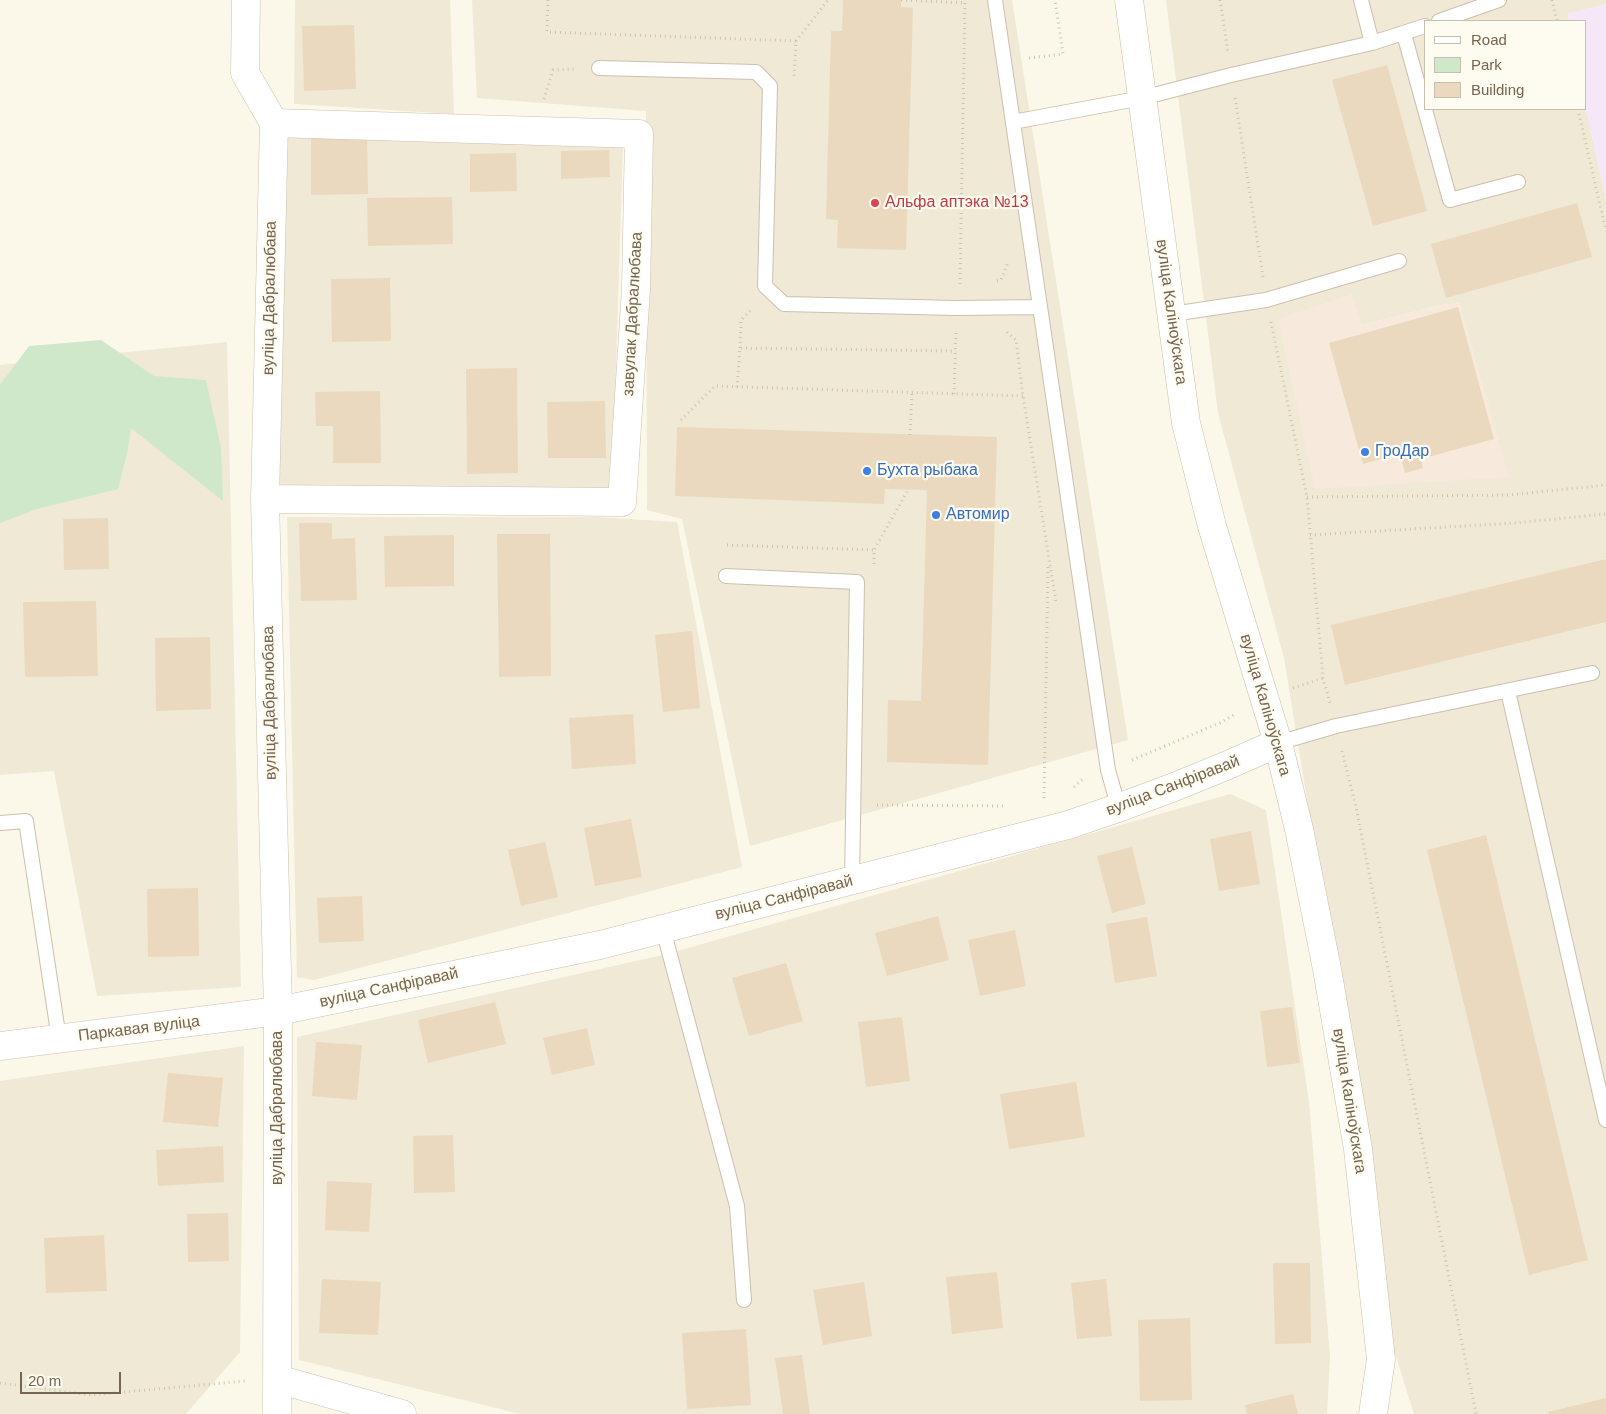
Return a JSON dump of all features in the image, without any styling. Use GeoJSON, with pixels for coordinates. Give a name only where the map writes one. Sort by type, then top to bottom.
{"type":"FeatureCollection","features":[{"type":"Feature","properties":{"kind":"street"},"geometry":{"type":"LineString","coordinates":[[246,0],[245,73],[274,123]]}},
{"type":"Feature","properties":{"kind":"street","name":"вуліца Каліноўскага"},"geometry":{"type":"LineString","coordinates":[[1129,0],[1186,423],[1212,526],[1278,743],[1299,829],[1327,969],[1358,1149],[1381,1359],[1374,1414]]}},
{"type":"Feature","properties":{"kind":"street","name":"завулак Дабралюбава"},"geometry":{"type":"LineString","coordinates":[[265,499],[622,502],[636,289],[639,134],[274,123]]}},
{"type":"Feature","properties":{"kind":"street","name":"вуліца Дабралюбава"},"geometry":{"type":"LineString","coordinates":[[274,123],[265,499],[278,1011],[277,1414]]}},
{"type":"Feature","properties":{"kind":"street","name":"вуліца Санфіравай"},"geometry":{"type":"LineString","coordinates":[[278,1011],[600,946],[1068,825],[1119,809],[1235,763],[1278,743]]}},
{"type":"Feature","properties":{"kind":"street","name":"Паркавая вуліца"},"geometry":{"type":"LineString","coordinates":[[0,1046],[278,1011]]}},
{"type":"Feature","properties":{"kind":"street"},"geometry":{"type":"LineString","coordinates":[[277,1379],[402,1414]]}},
{"type":"Feature","properties":{"kind":"lane"},"geometry":{"type":"LineString","coordinates":[[994,0],[1108,770],[1119,809]]}},
{"type":"Feature","properties":{"kind":"lane"},"geometry":{"type":"LineString","coordinates":[[1361,0],[1372,43]]}},
{"type":"Feature","properties":{"kind":"lane"},"geometry":{"type":"LineString","coordinates":[[1442,20],[1499,0]]}},
{"type":"Feature","properties":{"kind":"lane"},"geometry":{"type":"LineString","coordinates":[[1013,122],[1142,98],[1231,75],[1372,43],[1424,26]]}},
{"type":"Feature","properties":{"kind":"lane"},"geometry":{"type":"LineString","coordinates":[[1404,34],[1424,106]]}},
{"type":"Feature","properties":{"kind":"lane"},"geometry":{"type":"LineString","coordinates":[[599,68],[756,72],[770,86],[764,286],[784,304],[957,308],[1039,307]]}},
{"type":"Feature","properties":{"kind":"lane"},"geometry":{"type":"LineString","coordinates":[[1425,110],[1450,200],[1518,182]]}},
{"type":"Feature","properties":{"kind":"lane"},"geometry":{"type":"LineString","coordinates":[[1172,314],[1266,300],[1399,261]]}},
{"type":"Feature","properties":{"kind":"lane"},"geometry":{"type":"LineString","coordinates":[[726,576],[857,582],[852,881]]}},
{"type":"Feature","properties":{"kind":"lane"},"geometry":{"type":"LineString","coordinates":[[1278,743],[1336,726],[1592,673]]}},
{"type":"Feature","properties":{"kind":"lane"},"geometry":{"type":"LineString","coordinates":[[1508,690],[1606,1120]]}},
{"type":"Feature","properties":{"kind":"lane"},"geometry":{"type":"LineString","coordinates":[[0,823],[26,821],[58,1039]]}},
{"type":"Feature","properties":{"kind":"lane"},"geometry":{"type":"LineString","coordinates":[[663,929],[737,1206],[744,1300]]}},
{"type":"Feature","properties":{"kind":"path"},"geometry":{"type":"LineString","coordinates":[[796,41],[828,0]]}},
{"type":"Feature","properties":{"kind":"path"},"geometry":{"type":"LineString","coordinates":[[902,0],[965,2],[960,285],[957,308],[954,394]]}},
{"type":"Feature","properties":{"kind":"path"},"geometry":{"type":"LineString","coordinates":[[1002,62],[1064,54],[1055,0]]}},
{"type":"Feature","properties":{"kind":"path"},"geometry":{"type":"LineString","coordinates":[[1220,0],[1266,300],[1307,497],[1323,678],[1356,807],[1476,1414]]}},
{"type":"Feature","properties":{"kind":"path"},"geometry":{"type":"LineString","coordinates":[[1552,0],[1557,20]]}},
{"type":"Feature","properties":{"kind":"path"},"geometry":{"type":"LineString","coordinates":[[535,131],[553,70],[599,68]]}},
{"type":"Feature","properties":{"kind":"path"},"geometry":{"type":"LineString","coordinates":[[1578,110],[1606,232]]}},
{"type":"Feature","properties":{"kind":"path"},"geometry":{"type":"LineString","coordinates":[[1006,253],[1008,263],[1000,280],[1002,308],[1006,331],[1016,340],[1023,396],[1058,612]]}},
{"type":"Feature","properties":{"kind":"path"},"geometry":{"type":"LineString","coordinates":[[992,281],[1000,280]]}},
{"type":"Feature","properties":{"kind":"path"},"geometry":{"type":"LineString","coordinates":[[960,285],[968,284]]}},
{"type":"Feature","properties":{"kind":"path"},"geometry":{"type":"LineString","coordinates":[[737,387],[740,348],[956,351]]}},
{"type":"Feature","properties":{"kind":"path"},"geometry":{"type":"LineString","coordinates":[[681,420],[715,386],[1023,396]]}},
{"type":"Feature","properties":{"kind":"path"},"geometry":{"type":"LineString","coordinates":[[910,435],[912,392]]}},
{"type":"Feature","properties":{"kind":"path"},"geometry":{"type":"LineString","coordinates":[[1307,497],[1509,495],[1606,484]]}},
{"type":"Feature","properties":{"kind":"path"},"geometry":{"type":"LineString","coordinates":[[874,570],[874,550],[908,490]]}},
{"type":"Feature","properties":{"kind":"path"},"geometry":{"type":"LineString","coordinates":[[1310,535],[1515,523],[1606,514]]}},
{"type":"Feature","properties":{"kind":"path"},"geometry":{"type":"LineString","coordinates":[[727,545],[874,550]]}},
{"type":"Feature","properties":{"kind":"path"},"geometry":{"type":"LineString","coordinates":[[1048,553],[1044,798],[1052,795]]}},
{"type":"Feature","properties":{"kind":"path"},"geometry":{"type":"LineString","coordinates":[[1069,789],[1077,786],[1085,777],[1108,770],[1222,722],[1263,696],[1323,678]]}},
{"type":"Feature","properties":{"kind":"path"},"geometry":{"type":"LineString","coordinates":[[869,804],[1015,806]]}},
{"type":"Feature","properties":{"kind":"path"},"geometry":{"type":"LineString","coordinates":[[0,1383],[91,1395],[277,1379]]}},
{"type":"Feature","properties":{"kind":"shaded area"},"geometry":{"type":"Polygon","coordinates":[[[295,0],[450,0],[454,114],[294,104],[295,0]]]}},
{"type":"Feature","properties":{"kind":"shaded area"},"geometry":{"type":"Polygon","coordinates":[[[472,0],[1012,0],[1128,740],[750,846],[682,519],[647,510],[646,111],[477,98],[472,0]]]}},
{"type":"Feature","properties":{"kind":"shaded area"},"geometry":{"type":"Polygon","coordinates":[[[1166,0],[1606,0],[1606,4],[1568,14],[1569,20],[1424,20],[1424,110],[1586,109],[1606,199],[1606,1414],[1414,1414],[1394,1350],[1284,658],[1218,413],[1166,0]],[[1460,303],[1440,305],[1362,325],[1315,489],[1460,303]]]}},
{"type":"Feature","properties":{"kind":"shaded area"},"geometry":{"type":"Polygon","coordinates":[[[1606,4],[1606,199],[1586,109],[1586,20],[1569,20],[1568,14],[1606,4]]]}},
{"type":"Feature","properties":{"kind":"shaded area"},"geometry":{"type":"Polygon","coordinates":[[[285,136],[623,146],[612,488],[277,485],[285,136]]]}},
{"type":"Feature","properties":{"kind":"shaded area"},"geometry":{"type":"Polygon","coordinates":[[[1352,294],[1362,325],[1440,305],[1460,303],[1509,477],[1315,489],[1278,319],[1352,294]]]}},
{"type":"Feature","properties":{"kind":"shaded area"},"geometry":{"type":"Polygon","coordinates":[[[227,342],[241,987],[97,996],[54,771],[0,775],[0,365],[227,342]]]}},
{"type":"Feature","properties":{"kind":"shaded area"},"geometry":{"type":"Polygon","coordinates":[[[287,517],[597,517],[677,522],[742,867],[314,980],[297,977],[287,517]]]}},
{"type":"Feature","properties":{"kind":"shaded area"},"geometry":{"type":"Polygon","coordinates":[[[1230,794],[1266,810],[1309,1102],[1330,1356],[1327,1414],[521,1414],[299,1360],[297,1037],[667,954],[1230,794]]]}},
{"type":"Feature","properties":{"kind":"shaded area"},"geometry":{"type":"Polygon","coordinates":[[[244,1046],[240,1352],[186,1414],[0,1414],[0,1081],[244,1046]]]}},
{"type":"Feature","properties":{"kind":"green space"},"geometry":{"type":"Polygon","coordinates":[[[101,340],[154,376],[206,380],[221,448],[223,501],[131,428],[127,454],[118,489],[37,509],[0,523],[0,385],[29,346],[101,340]]]}},
{"type":"Feature","properties":{"kind":"building"},"geometry":{"type":"Polygon","coordinates":[[[843,0],[901,0],[901,7],[913,8],[906,250],[837,248],[838,220],[826,219],[831,31],[842,31],[843,0]]]}},
{"type":"Feature","properties":{"kind":"building"},"geometry":{"type":"Polygon","coordinates":[[[354,25],[356,89],[304,91],[302,26],[354,25]]]}},
{"type":"Feature","properties":{"kind":"building"},"geometry":{"type":"Polygon","coordinates":[[[1387,65],[1427,211],[1373,226],[1332,80],[1387,65]]]}},
{"type":"Feature","properties":{"kind":"building"},"geometry":{"type":"Polygon","coordinates":[[[367,136],[368,194],[311,195],[311,138],[367,136]]]}},
{"type":"Feature","properties":{"kind":"building"},"geometry":{"type":"Polygon","coordinates":[[[609,150],[610,177],[561,179],[561,151],[609,150]]]}},
{"type":"Feature","properties":{"kind":"building"},"geometry":{"type":"Polygon","coordinates":[[[516,153],[517,191],[470,192],[470,154],[516,153]]]}},
{"type":"Feature","properties":{"kind":"building"},"geometry":{"type":"Polygon","coordinates":[[[452,197],[453,244],[368,246],[367,198],[452,197]]]}},
{"type":"Feature","properties":{"kind":"building"},"geometry":{"type":"Polygon","coordinates":[[[1577,203],[1592,257],[1446,298],[1431,244],[1577,203]]]}},
{"type":"Feature","properties":{"kind":"building"},"geometry":{"type":"Polygon","coordinates":[[[390,278],[391,341],[332,342],[331,279],[390,278]]]}},
{"type":"Feature","properties":{"kind":"building"},"geometry":{"type":"Polygon","coordinates":[[[1458,307],[1494,439],[1421,459],[1423,468],[1405,473],[1400,454],[1363,464],[1329,343],[1458,307]]]}},
{"type":"Feature","properties":{"kind":"building"},"geometry":{"type":"Polygon","coordinates":[[[517,368],[518,473],[467,474],[466,369],[517,368]]]}},
{"type":"Feature","properties":{"kind":"building"},"geometry":{"type":"Polygon","coordinates":[[[380,391],[381,463],[333,463],[333,426],[316,426],[315,392],[380,391]]]}},
{"type":"Feature","properties":{"kind":"building"},"geometry":{"type":"Polygon","coordinates":[[[605,401],[606,458],[548,458],[547,402],[605,401]]]}},
{"type":"Feature","properties":{"kind":"building"},"geometry":{"type":"Polygon","coordinates":[[[677,427],[997,437],[988,765],[887,762],[888,700],[921,701],[927,490],[885,489],[884,504],[675,496],[677,427]]]}},
{"type":"Feature","properties":{"kind":"building"},"geometry":{"type":"Polygon","coordinates":[[[108,518],[109,569],[64,570],[63,519],[108,518]]]}},
{"type":"Feature","properties":{"kind":"building"},"geometry":{"type":"Polygon","coordinates":[[[299,523],[332,523],[332,539],[355,538],[357,600],[301,601],[299,523]]]}},
{"type":"Feature","properties":{"kind":"building"},"geometry":{"type":"Polygon","coordinates":[[[497,534],[550,534],[551,676],[499,677],[497,534]]]}},
{"type":"Feature","properties":{"kind":"building"},"geometry":{"type":"Polygon","coordinates":[[[454,535],[454,586],[385,587],[384,536],[454,535]]]}},
{"type":"Feature","properties":{"kind":"building"},"geometry":{"type":"Polygon","coordinates":[[[1606,559],[1606,622],[1345,685],[1331,625],[1606,559]]]}},
{"type":"Feature","properties":{"kind":"building"},"geometry":{"type":"Polygon","coordinates":[[[96,601],[98,676],[25,677],[23,602],[96,601]]]}},
{"type":"Feature","properties":{"kind":"building"},"geometry":{"type":"Polygon","coordinates":[[[692,631],[700,708],[663,712],[655,635],[692,631]]]}},
{"type":"Feature","properties":{"kind":"building"},"geometry":{"type":"Polygon","coordinates":[[[210,637],[211,709],[156,711],[155,638],[210,637]]]}},
{"type":"Feature","properties":{"kind":"building"},"geometry":{"type":"Polygon","coordinates":[[[633,714],[636,764],[572,769],[569,718],[633,714]]]}},
{"type":"Feature","properties":{"kind":"building"},"geometry":{"type":"Polygon","coordinates":[[[631,819],[642,877],[595,886],[584,828],[631,819]]]}},
{"type":"Feature","properties":{"kind":"building"},"geometry":{"type":"Polygon","coordinates":[[[1251,831],[1260,884],[1219,891],[1210,839],[1251,831]]]}},
{"type":"Feature","properties":{"kind":"building"},"geometry":{"type":"Polygon","coordinates":[[[1486,835],[1588,1260],[1529,1275],[1427,850],[1486,835]]]}},
{"type":"Feature","properties":{"kind":"building"},"geometry":{"type":"Polygon","coordinates":[[[545,842],[558,897],[521,906],[508,850],[545,842]]]}},
{"type":"Feature","properties":{"kind":"building"},"geometry":{"type":"Polygon","coordinates":[[[1132,847],[1146,904],[1112,913],[1097,856],[1132,847]]]}},
{"type":"Feature","properties":{"kind":"building"},"geometry":{"type":"Polygon","coordinates":[[[198,888],[199,956],[148,957],[147,889],[198,888]]]}},
{"type":"Feature","properties":{"kind":"building"},"geometry":{"type":"Polygon","coordinates":[[[362,896],[364,941],[319,943],[317,898],[362,896]]]}},
{"type":"Feature","properties":{"kind":"building"},"geometry":{"type":"Polygon","coordinates":[[[938,916],[949,960],[887,976],[875,933],[938,916]]]}},
{"type":"Feature","properties":{"kind":"building"},"geometry":{"type":"Polygon","coordinates":[[[1147,917],[1157,976],[1115,983],[1106,924],[1147,917]]]}},
{"type":"Feature","properties":{"kind":"building"},"geometry":{"type":"Polygon","coordinates":[[[1015,930],[1026,986],[980,996],[968,940],[1015,930]]]}},
{"type":"Feature","properties":{"kind":"building"},"geometry":{"type":"Polygon","coordinates":[[[786,963],[803,1021],[749,1036],[732,978],[786,963]]]}},
{"type":"Feature","properties":{"kind":"building"},"geometry":{"type":"Polygon","coordinates":[[[495,1002],[506,1044],[428,1063],[418,1020],[495,1002]]]}},
{"type":"Feature","properties":{"kind":"building"},"geometry":{"type":"Polygon","coordinates":[[[1292,1007],[1300,1063],[1267,1067],[1260,1011],[1292,1007]]]}},
{"type":"Feature","properties":{"kind":"building"},"geometry":{"type":"Polygon","coordinates":[[[902,1017],[910,1081],[866,1087],[858,1022],[902,1017]]]}},
{"type":"Feature","properties":{"kind":"building"},"geometry":{"type":"Polygon","coordinates":[[[587,1028],[595,1065],[552,1075],[543,1038],[587,1028]]]}},
{"type":"Feature","properties":{"kind":"building"},"geometry":{"type":"Polygon","coordinates":[[[316,1042],[362,1045],[357,1100],[312,1096],[316,1042]]]}},
{"type":"Feature","properties":{"kind":"building"},"geometry":{"type":"Polygon","coordinates":[[[168,1073],[223,1078],[218,1127],[163,1122],[168,1073]]]}},
{"type":"Feature","properties":{"kind":"building"},"geometry":{"type":"Polygon","coordinates":[[[1076,1082],[1085,1137],[1009,1149],[1000,1094],[1076,1082]]]}},
{"type":"Feature","properties":{"kind":"building"},"geometry":{"type":"Polygon","coordinates":[[[453,1135],[455,1192],[414,1193],[413,1136],[453,1135]]]}},
{"type":"Feature","properties":{"kind":"building"},"geometry":{"type":"Polygon","coordinates":[[[223,1146],[224,1182],[158,1186],[156,1150],[223,1146]]]}},
{"type":"Feature","properties":{"kind":"building"},"geometry":{"type":"Polygon","coordinates":[[[327,1181],[372,1183],[369,1232],[325,1230],[327,1181]]]}},
{"type":"Feature","properties":{"kind":"building"},"geometry":{"type":"Polygon","coordinates":[[[228,1213],[229,1261],[188,1262],[187,1214],[228,1213]]]}},
{"type":"Feature","properties":{"kind":"building"},"geometry":{"type":"Polygon","coordinates":[[[104,1235],[107,1291],[46,1293],[44,1238],[104,1235]]]}},
{"type":"Feature","properties":{"kind":"building"},"geometry":{"type":"Polygon","coordinates":[[[1273,1263],[1310,1263],[1311,1343],[1275,1344],[1273,1263]]]}},
{"type":"Feature","properties":{"kind":"building"},"geometry":{"type":"Polygon","coordinates":[[[997,1272],[1003,1328],[952,1334],[946,1277],[997,1272]]]}},
{"type":"Feature","properties":{"kind":"building"},"geometry":{"type":"Polygon","coordinates":[[[322,1279],[381,1282],[378,1335],[319,1333],[322,1279]]]}},
{"type":"Feature","properties":{"kind":"building"},"geometry":{"type":"Polygon","coordinates":[[[1106,1279],[1112,1336],[1077,1339],[1071,1283],[1106,1279]]]}},
{"type":"Feature","properties":{"kind":"building"},"geometry":{"type":"Polygon","coordinates":[[[864,1282],[872,1336],[823,1345],[813,1290],[864,1282]]]}},
{"type":"Feature","properties":{"kind":"building"},"geometry":{"type":"Polygon","coordinates":[[[1190,1318],[1192,1400],[1140,1401],[1138,1320],[1190,1318]]]}},
{"type":"Feature","properties":{"kind":"building"},"geometry":{"type":"Polygon","coordinates":[[[746,1329],[751,1405],[687,1409],[682,1333],[746,1329]]]}},
{"type":"Feature","properties":{"kind":"building"},"geometry":{"type":"Polygon","coordinates":[[[802,1355],[810,1414],[783,1414],[775,1358],[802,1355]]]}},
{"type":"Feature","properties":{"kind":"building"},"geometry":{"type":"Polygon","coordinates":[[[1293,1394],[1298,1414],[1247,1414],[1245,1405],[1293,1394]]]}},
{"type":"Feature","properties":{"kind":"building"},"geometry":{"type":"Polygon","coordinates":[[[1606,1398],[1606,1414],[1549,1414],[1548,1412],[1606,1398]]]}},
{"type":"Feature","properties":{"kind":"place","name":"Альфа аптэка №13"},"geometry":{"type":"Point","coordinates":[875,203]}},
{"type":"Feature","properties":{"kind":"place","name":"ГроДар"},"geometry":{"type":"Point","coordinates":[1365,452]}},
{"type":"Feature","properties":{"kind":"place","name":"Бухта рыбака"},"geometry":{"type":"Point","coordinates":[867,471]}},
{"type":"Feature","properties":{"kind":"place","name":"Автомир"},"geometry":{"type":"Point","coordinates":[936,515]}}]}
